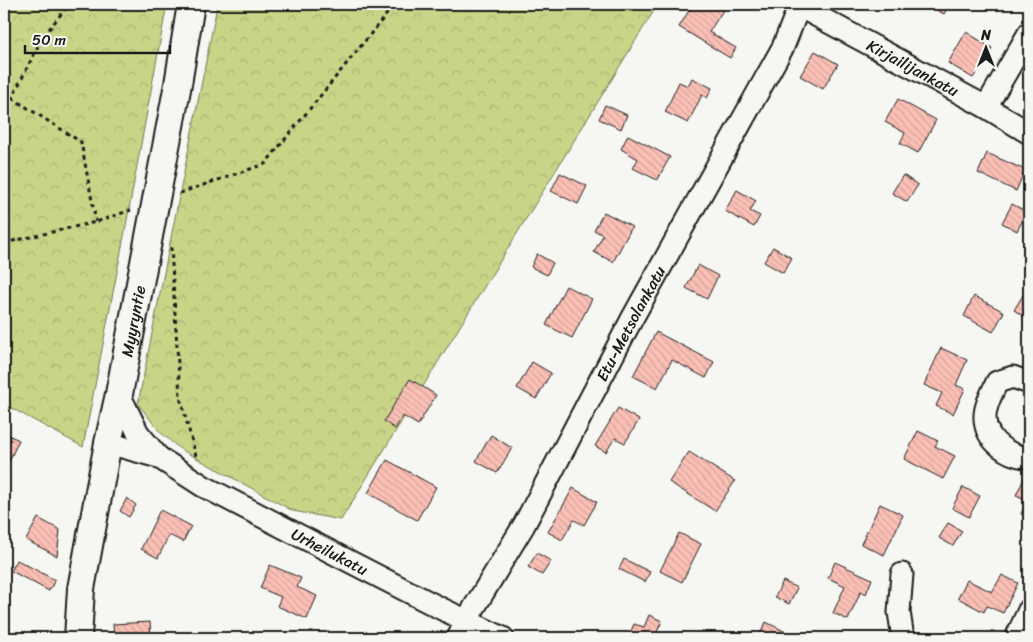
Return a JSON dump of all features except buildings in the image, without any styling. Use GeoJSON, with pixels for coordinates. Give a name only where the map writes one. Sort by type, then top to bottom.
{"type":"FeatureCollection","features":[{"type":"Feature","properties":{"kind":"street","name":"Myyryntie"},"geometry":{"type":"LineString","coordinates":[[78,638],[81,589],[156,202],[191,4]]}},
{"type":"Feature","properties":{"kind":"street","name":"Kirjailijankatu"},"geometry":{"type":"LineString","coordinates":[[798,5],[986,107],[1029,134]]}},
{"type":"Feature","properties":{"kind":"street","name":"Etu-Metsolankatu"},"geometry":{"type":"LineString","coordinates":[[462,630],[524,525],[633,317],[783,48],[798,5]]}},
{"type":"Feature","properties":{"kind":"street"},"geometry":{"type":"LineString","coordinates":[[986,107],[1029,32]]}},
{"type":"Feature","properties":{"kind":"street"},"geometry":{"type":"LineString","coordinates":[[1029,383],[1013,377],[997,382],[989,398],[984,419],[989,436],[1005,450],[1029,457]]}},
{"type":"Feature","properties":{"kind":"street","name":"Urheilukatu"},"geometry":{"type":"LineString","coordinates":[[119,394],[138,433],[158,457]]}},
{"type":"Feature","properties":{"kind":"street","name":"Urheilukatu"},"geometry":{"type":"LineString","coordinates":[[108,442],[158,457],[203,486],[462,630],[503,638]]}},
{"type":"Feature","properties":{"kind":"street"},"geometry":{"type":"LineString","coordinates":[[902,574],[899,612],[903,638]]}},
{"type":"Feature","properties":{"kind":"street"},"geometry":{"type":"LineString","coordinates":[[1016,638],[1029,610]]}},
{"type":"Feature","properties":{"kind":"path"},"geometry":{"type":"LineString","coordinates":[[4,114],[42,38],[69,4]]}},
{"type":"Feature","properties":{"kind":"path"},"geometry":{"type":"LineString","coordinates":[[4,243],[96,222],[265,164],[395,4]]}},
{"type":"Feature","properties":{"kind":"path"},"geometry":{"type":"LineString","coordinates":[[12,98],[81,142],[96,222]]}},
{"type":"Feature","properties":{"kind":"path"},"geometry":{"type":"LineString","coordinates":[[150,232],[167,237],[171,244],[180,397],[196,459]]}},
{"type":"Feature","properties":{"kind":"green space"},"geometry":{"type":"Polygon","coordinates":[[[4,4],[167,4],[83,447],[4,404],[4,4]]]}},
{"type":"Feature","properties":{"kind":"green space"},"geometry":{"type":"Polygon","coordinates":[[[220,4],[658,4],[341,520],[293,511],[180,449],[160,432],[138,404],[217,6],[220,4]]]}}]}
